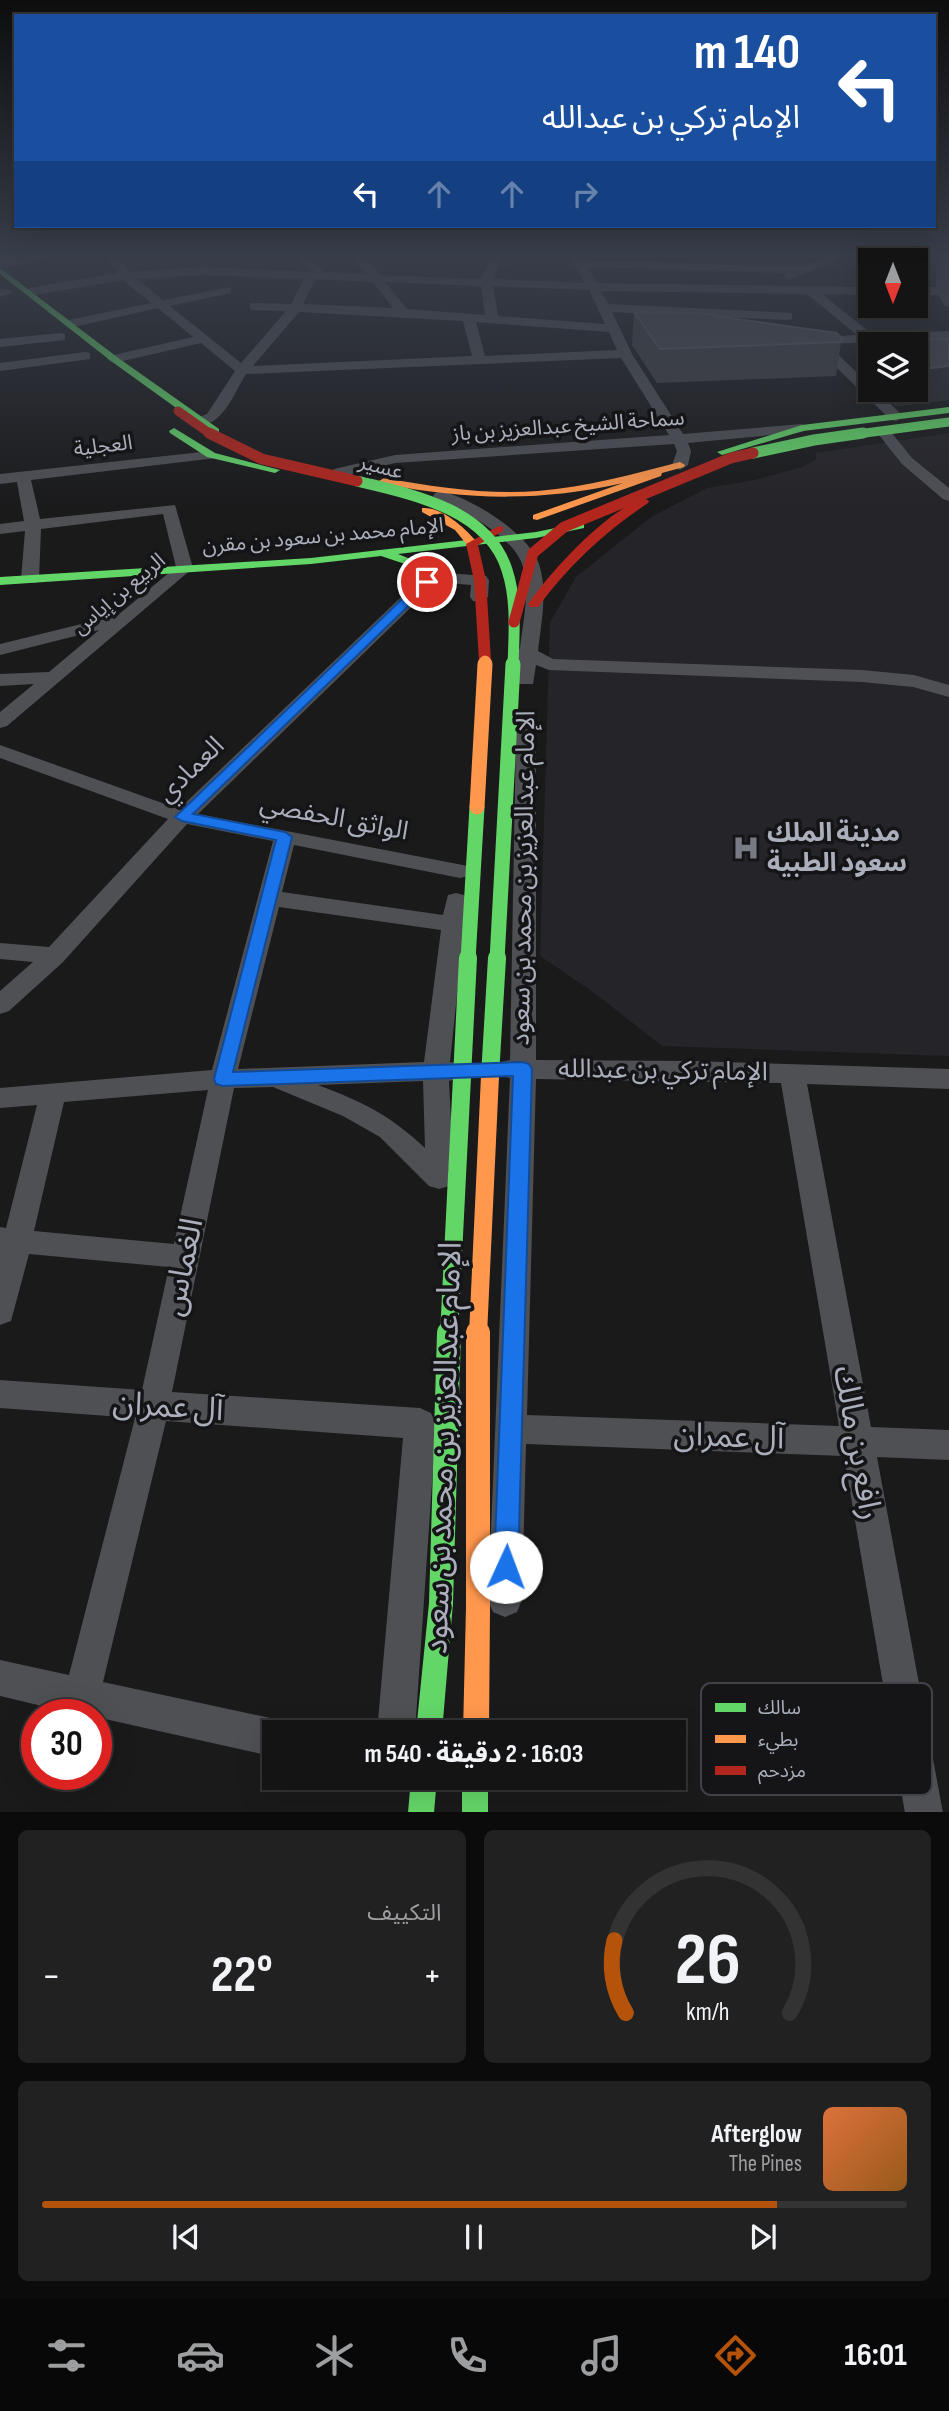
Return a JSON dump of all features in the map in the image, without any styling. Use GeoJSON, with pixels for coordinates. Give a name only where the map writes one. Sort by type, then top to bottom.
{"type":"FeatureCollection","features":[{"type":"Feature","properties":{"kind":"main road"},"geometry":{"type":"LineString","coordinates":[[68,339],[112,378]]}},
{"type":"Feature","properties":{"kind":"main road"},"geometry":{"type":"LineString","coordinates":[[75,339],[114,359],[153,386]]}},
{"type":"Feature","properties":{"kind":"main road","name":"عسير"},"geometry":{"type":"LineString","coordinates":[[153,386],[178,411],[212,438],[242,453],[405,495],[448,509],[468,520],[498,550],[505,563],[514,622]]}},
{"type":"Feature","properties":{"kind":"main road","name":"سماحة الشيخ عبدالعزيز بن باز"},"geometry":{"type":"LineString","coordinates":[[153,386],[202,421],[236,442],[257,451],[397,484],[488,494],[537,494],[597,485],[680,465],[802,428],[949,410]]}},
{"type":"Feature","properties":{"kind":"main road"},"geometry":{"type":"LineString","coordinates":[[160,419],[181,437],[211,455],[368,491],[418,506],[459,528],[472,544],[480,580]]}},
{"type":"Feature","properties":{"kind":"main road"},"geometry":{"type":"LineString","coordinates":[[514,622],[533,553],[564,527],[583,517],[731,458],[814,440],[949,424]]}},
{"type":"Feature","properties":{"kind":"main road"},"geometry":{"type":"LineString","coordinates":[[505,533],[574,528],[742,464],[949,424]]}},
{"type":"Feature","properties":{"kind":"main road","name":"سماحة الشيخ عبدالعزيز بن باز"},"geometry":{"type":"LineString","coordinates":[[472,544],[680,465]]}},
{"type":"Feature","properties":{"kind":"main road"},"geometry":{"type":"LineString","coordinates":[[534,604],[552,576],[592,535],[644,501]]}},
{"type":"Feature","properties":{"kind":"main road","name":"الإمام محمد بن سعود بن مقرن"},"geometry":{"type":"LineString","coordinates":[[0,581],[311,561],[472,544]]}},
{"type":"Feature","properties":{"kind":"main road"},"geometry":{"type":"LineString","coordinates":[[382,554],[410,562],[421,570],[427,582]]}},
{"type":"Feature","properties":{"kind":"main road","name":"الإمام عبدالعزيز بن محمد بن سعود"},"geometry":{"type":"LineString","coordinates":[[430,1720],[441,1603],[451,1256],[485,661],[480,580]]}},
{"type":"Feature","properties":{"kind":"main road","name":"الإمام عبدالعزيز بن محمد بن سعود"},"geometry":{"type":"LineString","coordinates":[[476,1720],[480,1254],[501,929],[514,622]]}},
{"type":"Feature","properties":{"kind":"main road"},"geometry":{"type":"LineString","coordinates":[[421,1812],[423,1790]]}},
{"type":"Feature","properties":{"kind":"main road"},"geometry":{"type":"LineString","coordinates":[[475,1790],[475,1812]]}},
{"type":"Feature","properties":{"kind":"street"},"geometry":{"type":"LineString","coordinates":[[0,343],[23,339]]}},
{"type":"Feature","properties":{"kind":"street"},"geometry":{"type":"LineString","coordinates":[[202,421],[212,417],[242,370],[269,339]]}},
{"type":"Feature","properties":{"kind":"street"},"geometry":{"type":"LineString","coordinates":[[474,339],[480,360]]}},
{"type":"Feature","properties":{"kind":"street"},"geometry":{"type":"LineString","coordinates":[[622,339],[625,354],[679,439],[684,451],[680,465]]}},
{"type":"Feature","properties":{"kind":"street"},"geometry":{"type":"LineString","coordinates":[[812,339],[896,417]]}},
{"type":"Feature","properties":{"kind":"street"},"geometry":{"type":"LineString","coordinates":[[114,359],[202,340],[242,370],[625,354]]}},
{"type":"Feature","properties":{"kind":"street"},"geometry":{"type":"LineString","coordinates":[[0,367],[85,356]]}},
{"type":"Feature","properties":{"kind":"street"},"geometry":{"type":"LineString","coordinates":[[845,368],[858,367]]}},
{"type":"Feature","properties":{"kind":"street","name":"سماحة الشيخ عبدالعزيز بن باز"},"geometry":{"type":"LineString","coordinates":[[339,472],[358,471],[377,462],[395,458],[802,428]]}},
{"type":"Feature","properties":{"kind":"street"},"geometry":{"type":"LineString","coordinates":[[886,435],[907,461],[949,496]]}},
{"type":"Feature","properties":{"kind":"street","name":"العجلية"},"geometry":{"type":"LineString","coordinates":[[0,479],[211,455]]}},
{"type":"Feature","properties":{"kind":"street"},"geometry":{"type":"LineString","coordinates":[[23,476],[33,524],[30,579]]}},
{"type":"Feature","properties":{"kind":"street","name":"عسير"},"geometry":{"type":"LineString","coordinates":[[397,484],[472,509],[505,533],[527,555],[531,570]]}},
{"type":"Feature","properties":{"kind":"street","name":"الربيع بن إياس"},"geometry":{"type":"LineString","coordinates":[[0,529],[169,508],[185,568],[0,722]]}},
{"type":"Feature","properties":{"kind":"street","name":"الإمام عبدالعزيز بن محمد بن سعود"},"geometry":{"type":"LineString","coordinates":[[504,1622],[523,1069],[526,652],[534,604],[531,570]]}},
{"type":"Feature","properties":{"kind":"street"},"geometry":{"type":"LineString","coordinates":[[269,898],[452,931],[460,872],[480,580],[447,578],[427,582]]}},
{"type":"Feature","properties":{"kind":"street","name":"العمادي"},"geometry":{"type":"LineString","coordinates":[[0,1005],[55,956],[182,817],[427,582]]}},
{"type":"Feature","properties":{"kind":"street"},"geometry":{"type":"LineString","coordinates":[[0,650],[127,618]]}},
{"type":"Feature","properties":{"kind":"street"},"geometry":{"type":"LineString","coordinates":[[526,652],[549,664],[862,676],[914,681],[949,691]]}},
{"type":"Feature","properties":{"kind":"street"},"geometry":{"type":"LineString","coordinates":[[0,680],[56,677]]}},
{"type":"Feature","properties":{"kind":"street","name":"الواثق الحفصي"},"geometry":{"type":"LineString","coordinates":[[0,751],[182,817],[460,872]]}},
{"type":"Feature","properties":{"kind":"street","name":"الغماس"},"geometry":{"type":"LineString","coordinates":[[81,1696],[154,1406],[223,1079],[285,837]]}},
{"type":"Feature","properties":{"kind":"street","name":"الإمام عبدالعزيز بن محمد بن سعود"},"geometry":{"type":"LineString","coordinates":[[397,1720],[439,1178],[436,1072],[452,931]]}},
{"type":"Feature","properties":{"kind":"street"},"geometry":{"type":"LineString","coordinates":[[0,951],[55,956]]}},
{"type":"Feature","properties":{"kind":"street","name":"الإمام تركي بن عبدالله"},"geometry":{"type":"LineString","coordinates":[[0,1098],[223,1079],[523,1069],[792,1073],[949,1079]]}},
{"type":"Feature","properties":{"kind":"street","name":"رافع بن مالك"},"geometry":{"type":"LineString","coordinates":[[792,1073],[900,1683]]}},
{"type":"Feature","properties":{"kind":"street"},"geometry":{"type":"LineString","coordinates":[[273,1078],[352,1109],[389,1130],[439,1178]]}},
{"type":"Feature","properties":{"kind":"street"},"geometry":{"type":"LineString","coordinates":[[0,1312],[9,1240],[53,1094]]}},
{"type":"Feature","properties":{"kind":"street"},"geometry":{"type":"LineString","coordinates":[[9,1240],[186,1257]]}},
{"type":"Feature","properties":{"kind":"street","name":"آل عمران"},"geometry":{"type":"LineString","coordinates":[[0,1394],[420,1425]]}},
{"type":"Feature","properties":{"kind":"street","name":"آل عمران"},"geometry":{"type":"LineString","coordinates":[[510,1429],[949,1445]]}},
{"type":"Feature","properties":{"kind":"street"},"geometry":{"type":"LineString","coordinates":[[501,1720],[503,1664]]}},
{"type":"Feature","properties":{"kind":"street"},"geometry":{"type":"LineString","coordinates":[[0,1678],[262,1735]]}},
{"type":"Feature","properties":{"kind":"street"},"geometry":{"type":"LineString","coordinates":[[394,1790],[394,1812]]}},
{"type":"Feature","properties":{"kind":"street"},"geometry":{"type":"LineString","coordinates":[[495,1812],[497,1790]]}},
{"type":"Feature","properties":{"kind":"shaded area","name":"مدينة الملك سعود الطبية"},"geometry":{"type":"Polygon","coordinates":[[[949,433],[949,1056],[662,1046],[593,992],[540,956],[550,622],[576,577],[651,517],[707,488],[755,480],[802,467],[816,460],[816,453],[949,433]]]}},
{"type":"Feature","properties":{"kind":"building"},"geometry":{"type":"Polygon","coordinates":[[[653,339],[841,339],[841,342],[660,349],[653,339]]]}},
{"type":"Feature","properties":{"kind":"building"},"geometry":{"type":"Polygon","coordinates":[[[928,339],[949,339],[949,366],[928,368],[928,339]]]}},
{"type":"Feature","properties":{"kind":"traffic: fast"},"geometry":{"type":"LineString","coordinates":[[88,339],[215,431]]}},
{"type":"Feature","properties":{"kind":"traffic: fast"},"geometry":{"type":"LineString","coordinates":[[722,452],[802,428],[949,410]]}},
{"type":"Feature","properties":{"kind":"traffic: fast"},"geometry":{"type":"LineString","coordinates":[[753,453],[814,440],[949,422]]}},
{"type":"Feature","properties":{"kind":"traffic: fast"},"geometry":{"type":"LineString","coordinates":[[174,431],[211,455],[275,470]]}},
{"type":"Feature","properties":{"kind":"traffic: fast"},"geometry":{"type":"LineString","coordinates":[[357,481],[421,498],[464,517],[496,546],[510,579],[514,619],[513,673],[490,1076]]}},
{"type":"Feature","properties":{"kind":"traffic: fast"},"geometry":{"type":"LineString","coordinates":[[0,581],[311,561],[536,535],[580,526]]}},
{"type":"Feature","properties":{"kind":"traffic: fast"},"geometry":{"type":"LineString","coordinates":[[385,554],[409,562],[427,582]]}},
{"type":"Feature","properties":{"kind":"traffic: fast"},"geometry":{"type":"LineString","coordinates":[[441,1603],[451,1256],[477,807]]}},
{"type":"Feature","properties":{"kind":"traffic: fast"},"geometry":{"type":"LineString","coordinates":[[430,1720],[441,1603]]}},
{"type":"Feature","properties":{"kind":"traffic: fast"},"geometry":{"type":"LineString","coordinates":[[421,1812],[423,1790]]}},
{"type":"Feature","properties":{"kind":"traffic: fast"},"geometry":{"type":"LineString","coordinates":[[475,1790],[475,1812]]}},
{"type":"Feature","properties":{"kind":"traffic: slow"},"geometry":{"type":"LineString","coordinates":[[384,481],[461,493],[538,494],[592,486],[680,465]]}},
{"type":"Feature","properties":{"kind":"traffic: slow"},"geometry":{"type":"LineString","coordinates":[[537,517],[657,474]]}},
{"type":"Feature","properties":{"kind":"traffic: slow"},"geometry":{"type":"LineString","coordinates":[[426,510],[459,528],[472,544]]}},
{"type":"Feature","properties":{"kind":"traffic: slow"},"geometry":{"type":"LineString","coordinates":[[477,807],[485,661]]}},
{"type":"Feature","properties":{"kind":"traffic: slow"},"geometry":{"type":"LineString","coordinates":[[478,1607],[478,1340],[490,1076]]}},
{"type":"Feature","properties":{"kind":"traffic: slow"},"geometry":{"type":"LineString","coordinates":[[476,1720],[478,1607]]}},
{"type":"Feature","properties":{"kind":"traffic: jam"},"geometry":{"type":"LineString","coordinates":[[178,411],[221,441],[262,459],[357,481]]}},
{"type":"Feature","properties":{"kind":"traffic: jam"},"geometry":{"type":"LineString","coordinates":[[514,622],[533,553],[564,527],[731,458],[753,453]]}},
{"type":"Feature","properties":{"kind":"traffic: jam"},"geometry":{"type":"LineString","coordinates":[[534,604],[570,560],[612,523],[644,501]]}},
{"type":"Feature","properties":{"kind":"traffic: jam"},"geometry":{"type":"LineString","coordinates":[[485,661],[480,580],[472,544],[499,529]]}},
{"type":"Feature","properties":{"kind":"place","name":"مدينة الملك سعود الطبية"},"geometry":{"type":"Point","coordinates":[746,848]}},
{"type":"Feature","properties":{"kind":"route"},"geometry":{"type":"LineString","coordinates":[[427,582],[182,817],[285,837],[223,1079],[523,1069],[506,1567]]}}]}
